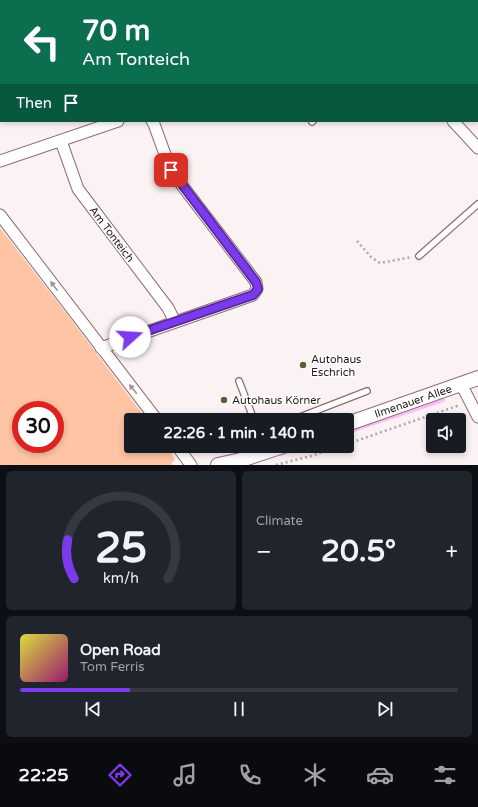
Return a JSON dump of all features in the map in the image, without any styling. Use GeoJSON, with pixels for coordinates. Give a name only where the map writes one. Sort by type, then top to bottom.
{"type":"FeatureCollection","features":[{"type":"Feature","properties":{"kind":"street"},"geometry":{"type":"LineString","coordinates":[[0,161],[115,122]]}},
{"type":"Feature","properties":{"kind":"street"},"geometry":{"type":"LineString","coordinates":[[101,348],[253,295],[258,289],[256,282],[171,170],[153,122]]}},
{"type":"Feature","properties":{"kind":"street"},"geometry":{"type":"LineString","coordinates":[[454,122],[478,148]]}},
{"type":"Feature","properties":{"kind":"street","name":"Am Tonteich"},"geometry":{"type":"LineString","coordinates":[[61,141],[78,189],[168,308],[176,322]]}},
{"type":"Feature","properties":{"kind":"street"},"geometry":{"type":"LineString","coordinates":[[0,215],[152,413]]}},
{"type":"Feature","properties":{"kind":"street","name":"Ilmenauer Allee"},"geometry":{"type":"LineString","coordinates":[[354,422],[478,378]]}},
{"type":"Feature","properties":{"kind":"street"},"geometry":{"type":"LineString","coordinates":[[461,384],[478,417]]}},
{"type":"Feature","properties":{"kind":"street"},"geometry":{"type":"LineString","coordinates":[[182,453],[191,465]]}},
{"type":"Feature","properties":{"kind":"street"},"geometry":{"type":"LineString","coordinates":[[218,465],[250,453]]}},
{"type":"Feature","properties":{"kind":"lane"},"geometry":{"type":"LineString","coordinates":[[419,256],[478,204]]}},
{"type":"Feature","properties":{"kind":"lane"},"geometry":{"type":"LineString","coordinates":[[239,381],[251,413]]}},
{"type":"Feature","properties":{"kind":"lane"},"geometry":{"type":"LineString","coordinates":[[310,413],[367,391]]}},
{"type":"Feature","properties":{"kind":"path"},"geometry":{"type":"LineString","coordinates":[[356,241],[371,257],[380,263],[403,259]]}},
{"type":"Feature","properties":{"kind":"path"},"geometry":{"type":"LineString","coordinates":[[354,442],[470,402]]}},
{"type":"Feature","properties":{"kind":"path"},"geometry":{"type":"LineString","coordinates":[[276,465],[320,453]]}},
{"type":"Feature","properties":{"kind":"shaded area"},"geometry":{"type":"Polygon","coordinates":[[[0,228],[142,413],[124,413],[124,453],[171,453],[175,459],[171,465],[0,465],[0,228]]]}},
{"type":"Feature","properties":{"kind":"waterway"},"geometry":{"type":"LineString","coordinates":[[354,430],[443,400]]}},
{"type":"Feature","properties":{"kind":"place","name":"Autohaus Eschrich"},"geometry":{"type":"Point","coordinates":[303,365]}},
{"type":"Feature","properties":{"kind":"place","name":"Autohaus Körner"},"geometry":{"type":"Point","coordinates":[224,400]}},
{"type":"Feature","properties":{"kind":"route"},"geometry":{"type":"LineString","coordinates":[[130,337],[253,295],[258,289],[256,282],[171,170]]}}]}
